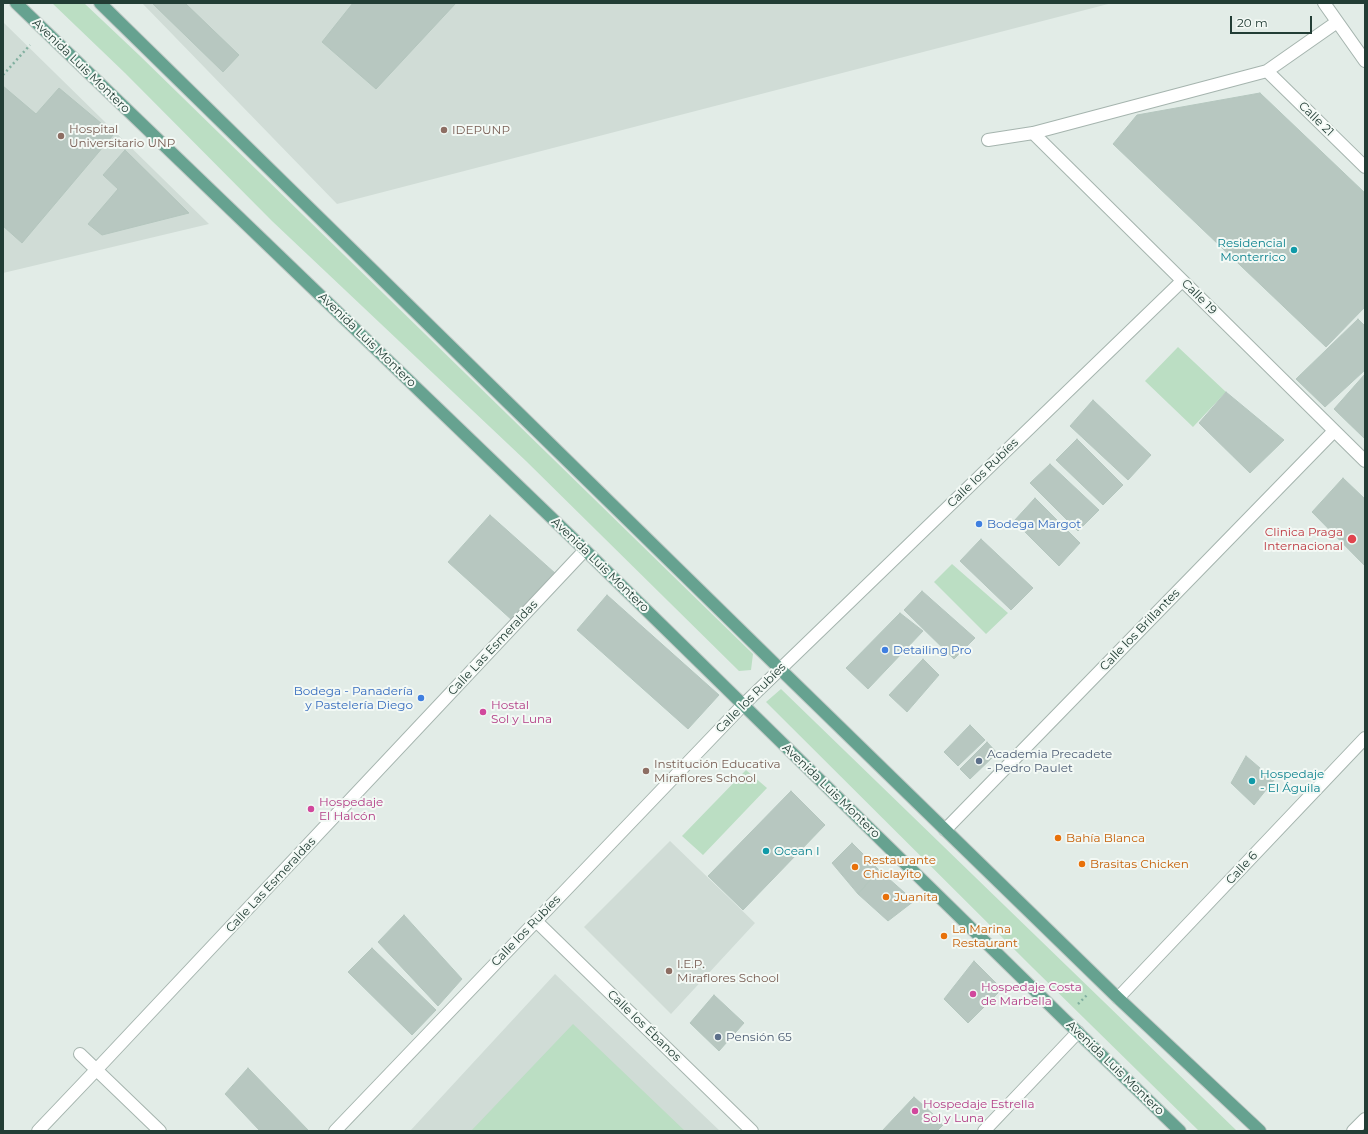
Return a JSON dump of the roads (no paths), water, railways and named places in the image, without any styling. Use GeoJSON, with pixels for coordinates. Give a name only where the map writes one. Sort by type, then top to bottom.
{"type":"FeatureCollection","features":[{"type":"Feature","properties":{"kind":"main road","name":"Avenida Luis Montero"},"geometry":{"type":"LineString","coordinates":[[16,3],[585,550],[1180,1131]]}},
{"type":"Feature","properties":{"kind":"main road"},"geometry":{"type":"LineString","coordinates":[[100,3],[945,830],[1118,998],[1260,1131]]}},
{"type":"Feature","properties":{"kind":"street"},"geometry":{"type":"LineString","coordinates":[[1324,3],[1365,61]]}},
{"type":"Feature","properties":{"kind":"street"},"geometry":{"type":"LineString","coordinates":[[988,140],[1033,133],[1267,71],[1337,22]]}},
{"type":"Feature","properties":{"kind":"street","name":"Calle 21"},"geometry":{"type":"LineString","coordinates":[[1267,71],[1365,167]]}},
{"type":"Feature","properties":{"kind":"street","name":"Calle 19"},"geometry":{"type":"LineString","coordinates":[[1033,133],[1365,462]]}},
{"type":"Feature","properties":{"kind":"street","name":"Calle los Rubíes"},"geometry":{"type":"LineString","coordinates":[[335,1131],[743,705],[1182,280]]}},
{"type":"Feature","properties":{"kind":"street","name":"Calle los Brillantes"},"geometry":{"type":"LineString","coordinates":[[945,830],[1334,431]]}},
{"type":"Feature","properties":{"kind":"street","name":"Calle Las Esmeraldas"},"geometry":{"type":"LineString","coordinates":[[38,1131],[585,550]]}},
{"type":"Feature","properties":{"kind":"street","name":"Calle 6"},"geometry":{"type":"LineString","coordinates":[[1118,998],[1365,738]]}},
{"type":"Feature","properties":{"kind":"street","name":"Calle los Ébanos"},"geometry":{"type":"LineString","coordinates":[[536,921],[752,1131]]}},
{"type":"Feature","properties":{"kind":"street"},"geometry":{"type":"LineString","coordinates":[[984,1131],[1078,1032]]}},
{"type":"Feature","properties":{"kind":"street"},"geometry":{"type":"LineString","coordinates":[[80,1054],[160,1131]]}},
{"type":"Feature","properties":{"kind":"street"},"geometry":{"type":"LineString","coordinates":[[1353,1131],[1365,1119]]}},
{"type":"Feature","properties":{"kind":"place","name":"IDEPUNP"},"geometry":{"type":"Point","coordinates":[444,130]}},
{"type":"Feature","properties":{"kind":"place","name":"Hospital Universitario UNP"},"geometry":{"type":"Point","coordinates":[61,136]}},
{"type":"Feature","properties":{"kind":"place","name":"Residencial Monterrico"},"geometry":{"type":"Point","coordinates":[1294,250]}},
{"type":"Feature","properties":{"kind":"place","name":"Bodega Margot"},"geometry":{"type":"Point","coordinates":[979,524]}},
{"type":"Feature","properties":{"kind":"place","name":"Clinica Praga Internacional"},"geometry":{"type":"Point","coordinates":[1352,539]}},
{"type":"Feature","properties":{"kind":"place","name":"Detailing Pro"},"geometry":{"type":"Point","coordinates":[885,650]}},
{"type":"Feature","properties":{"kind":"place","name":"Bodega - Panadería y Pastelería Diego"},"geometry":{"type":"Point","coordinates":[421,698]}},
{"type":"Feature","properties":{"kind":"place","name":"Hostal Sol y Luna"},"geometry":{"type":"Point","coordinates":[483,712]}},
{"type":"Feature","properties":{"kind":"place","name":"Academia Precadete - Pedro Paulet"},"geometry":{"type":"Point","coordinates":[979,761]}},
{"type":"Feature","properties":{"kind":"place","name":"Institución Educativa Miraflores School"},"geometry":{"type":"Point","coordinates":[646,771]}},
{"type":"Feature","properties":{"kind":"place","name":"Hospedaje - El Águila"},"geometry":{"type":"Point","coordinates":[1252,781]}},
{"type":"Feature","properties":{"kind":"place","name":"Hospedaje El Halcón"},"geometry":{"type":"Point","coordinates":[311,809]}},
{"type":"Feature","properties":{"kind":"place","name":"Bahía Blanca"},"geometry":{"type":"Point","coordinates":[1058,838]}},
{"type":"Feature","properties":{"kind":"place","name":"Ocean I"},"geometry":{"type":"Point","coordinates":[766,851]}},
{"type":"Feature","properties":{"kind":"place","name":"Brasitas Chicken"},"geometry":{"type":"Point","coordinates":[1082,864]}},
{"type":"Feature","properties":{"kind":"place","name":"Restaurante Chiclayito"},"geometry":{"type":"Point","coordinates":[855,867]}},
{"type":"Feature","properties":{"kind":"place","name":"Juanita"},"geometry":{"type":"Point","coordinates":[886,897]}},
{"type":"Feature","properties":{"kind":"place","name":"La Marina Restaurant"},"geometry":{"type":"Point","coordinates":[944,936]}},
{"type":"Feature","properties":{"kind":"place","name":"I.E.P. Miraflores School"},"geometry":{"type":"Point","coordinates":[669,971]}},
{"type":"Feature","properties":{"kind":"place","name":"Hospedaje Costa de Marbella"},"geometry":{"type":"Point","coordinates":[973,994]}},
{"type":"Feature","properties":{"kind":"place","name":"Pensión 65"},"geometry":{"type":"Point","coordinates":[718,1037]}},
{"type":"Feature","properties":{"kind":"place","name":"Hospedaje Estrella Sol y Luna"},"geometry":{"type":"Point","coordinates":[915,1111]}}]}
